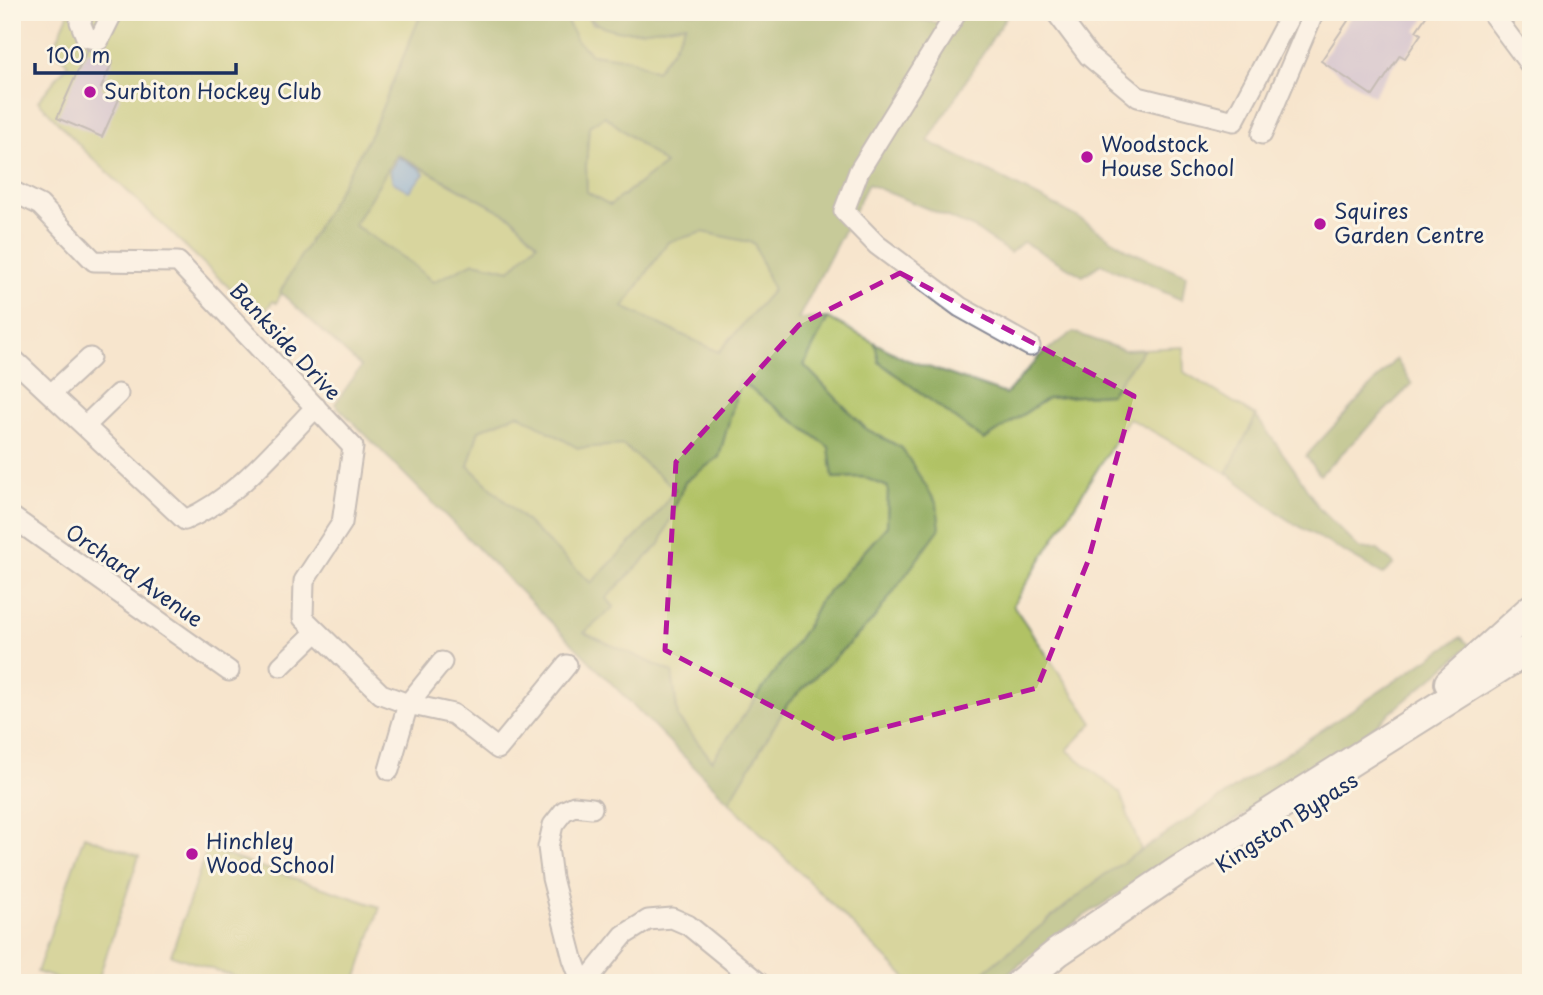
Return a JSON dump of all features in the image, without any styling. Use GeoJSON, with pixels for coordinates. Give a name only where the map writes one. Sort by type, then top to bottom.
{"type":"FeatureCollection","features":[{"type":"Feature","properties":{"kind":"highway"},"geometry":{"type":"LineString","coordinates":[[1381,742],[1531,609]]}},
{"type":"Feature","properties":{"kind":"highway"},"geometry":{"type":"LineString","coordinates":[[1381,742],[1531,648]]}},
{"type":"Feature","properties":{"kind":"highway","name":"Kingston Bypass"},"geometry":{"type":"LineString","coordinates":[[1048,983],[1077,959],[1181,891],[1531,669]]}},
{"type":"Feature","properties":{"kind":"highway","name":"Kingston Bypass"},"geometry":{"type":"LineString","coordinates":[[1020,983],[1058,952],[1179,870],[1381,742]]}},
{"type":"Feature","properties":{"kind":"street"},"geometry":{"type":"LineString","coordinates":[[85,12],[80,22],[86,37],[99,40],[113,12]]}},
{"type":"Feature","properties":{"kind":"street"},"geometry":{"type":"LineString","coordinates":[[957,12],[859,171],[844,211],[877,245],[960,307],[1030,346]]}},
{"type":"Feature","properties":{"kind":"street"},"geometry":{"type":"LineString","coordinates":[[1056,12],[1089,56],[1138,97],[1234,121],[1288,19],[1287,12]]}},
{"type":"Feature","properties":{"kind":"street"},"geometry":{"type":"LineString","coordinates":[[1262,134],[1314,12]]}},
{"type":"Feature","properties":{"kind":"street"},"geometry":{"type":"LineString","coordinates":[[1491,12],[1531,66]]}},
{"type":"Feature","properties":{"kind":"street","name":"Bankside Drive"},"geometry":{"type":"LineString","coordinates":[[12,191],[40,205],[94,261],[178,262],[353,447],[342,523],[304,581],[303,618],[381,694],[408,704]]}},
{"type":"Feature","properties":{"kind":"street"},"geometry":{"type":"LineString","coordinates":[[12,358],[185,520],[201,513],[236,488],[316,407]]}},
{"type":"Feature","properties":{"kind":"street"},"geometry":{"type":"LineString","coordinates":[[51,394],[90,358]]}},
{"type":"Feature","properties":{"kind":"street"},"geometry":{"type":"LineString","coordinates":[[85,426],[118,394]]}},
{"type":"Feature","properties":{"kind":"street","name":"Orchard Avenue"},"geometry":{"type":"LineString","coordinates":[[12,517],[229,671]]}},
{"type":"Feature","properties":{"kind":"street"},"geometry":{"type":"LineString","coordinates":[[281,666],[316,632]]}},
{"type":"Feature","properties":{"kind":"street"},"geometry":{"type":"LineString","coordinates":[[389,770],[408,704],[442,662]]}},
{"type":"Feature","properties":{"kind":"street"},"geometry":{"type":"LineString","coordinates":[[408,704],[453,714],[498,749],[568,665]]}},
{"type":"Feature","properties":{"kind":"street"},"geometry":{"type":"LineString","coordinates":[[592,808],[574,806],[564,811],[553,825],[548,847],[573,959],[584,983],[624,934],[648,920],[672,918],[688,925],[759,983]]}},
{"type":"Feature","properties":{"kind":"highlighted area"},"geometry":{"type":"Polygon","coordinates":[[[900,273],[1134,396],[1088,561],[1037,688],[836,740],[665,650],[676,462],[799,325],[900,273]]]}},
{"type":"Feature","properties":{"kind":"green space"},"geometry":{"type":"Polygon","coordinates":[[[69,12],[422,12],[372,132],[276,303],[273,301],[260,317],[83,149],[38,101],[68,64],[53,50],[69,12]]]}},
{"type":"Feature","properties":{"kind":"green space"},"geometry":{"type":"Polygon","coordinates":[[[422,12],[567,12],[563,14],[577,41],[591,54],[629,59],[656,71],[673,49],[686,24],[645,30],[618,30],[593,21],[583,12],[881,12],[943,24],[949,12],[1009,12],[928,141],[1076,216],[1128,250],[1186,275],[1182,300],[1101,264],[1083,276],[1023,242],[1010,253],[974,228],[868,184],[798,319],[828,318],[804,365],[866,429],[902,448],[937,504],[940,528],[872,621],[788,703],[729,802],[335,404],[361,367],[280,292],[372,132],[422,12]],[[605,116],[589,126],[587,192],[610,205],[665,164],[605,116]],[[397,154],[354,225],[411,263],[433,282],[474,262],[510,270],[537,243],[513,218],[397,154]],[[703,232],[668,242],[623,307],[719,352],[773,290],[754,243],[703,232]],[[740,381],[719,457],[685,482],[660,544],[606,598],[614,607],[584,633],[672,672],[678,718],[712,760],[806,628],[819,602],[887,526],[888,487],[863,477],[833,478],[829,447],[740,381]],[[518,414],[479,430],[468,466],[591,583],[652,521],[675,489],[623,445],[578,448],[518,414]]]}},
{"type":"Feature","properties":{"kind":"green space"},"geometry":{"type":"Polygon","coordinates":[[[583,12],[593,24],[645,30],[686,24],[673,49],[656,71],[629,59],[591,54],[577,41],[563,14],[583,12]]]}},
{"type":"Feature","properties":{"kind":"green space"},"geometry":{"type":"Polygon","coordinates":[[[605,116],[665,164],[610,205],[587,192],[589,126],[605,116]]]}},
{"type":"Feature","properties":{"kind":"green space"},"geometry":{"type":"Polygon","coordinates":[[[396,154],[513,218],[538,243],[510,270],[474,262],[433,283],[411,263],[354,225],[396,154]]]}},
{"type":"Feature","properties":{"kind":"green space"},"geometry":{"type":"Polygon","coordinates":[[[703,232],[754,243],[773,290],[719,352],[623,308],[668,242],[703,232]]]}},
{"type":"Feature","properties":{"kind":"green space"},"geometry":{"type":"Polygon","coordinates":[[[828,318],[875,343],[879,362],[984,440],[1048,398],[1110,394],[1144,349],[1183,347],[1184,372],[1256,416],[1227,473],[1129,418],[1013,605],[1093,723],[1067,750],[1120,793],[1141,850],[1103,876],[970,983],[911,983],[729,802],[788,703],[872,621],[902,448],[866,429],[804,365],[828,318]]]}},
{"type":"Feature","properties":{"kind":"green space"},"geometry":{"type":"Polygon","coordinates":[[[1073,332],[1123,350],[1144,349],[1110,394],[1048,398],[984,440],[879,362],[875,343],[905,359],[1006,394],[1041,355],[1073,332]]]}},
{"type":"Feature","properties":{"kind":"green space"},"geometry":{"type":"Polygon","coordinates":[[[1396,359],[1412,384],[1320,475],[1306,456],[1396,359]]]}},
{"type":"Feature","properties":{"kind":"green space"},"geometry":{"type":"Polygon","coordinates":[[[740,381],[829,447],[833,478],[863,477],[888,487],[887,526],[819,602],[806,628],[712,761],[678,718],[672,672],[584,633],[614,607],[606,598],[660,544],[685,482],[719,457],[740,381]]]}},
{"type":"Feature","properties":{"kind":"green space"},"geometry":{"type":"Polygon","coordinates":[[[518,414],[578,448],[623,445],[675,489],[652,521],[591,584],[468,466],[479,430],[518,414]]]}},
{"type":"Feature","properties":{"kind":"green space"},"geometry":{"type":"Polygon","coordinates":[[[1256,416],[1319,508],[1359,548],[1378,550],[1394,564],[1383,574],[1288,520],[1227,473],[1256,416]]]}},
{"type":"Feature","properties":{"kind":"green space"},"geometry":{"type":"Polygon","coordinates":[[[1461,637],[1470,646],[1345,751],[1084,916],[995,983],[970,983],[1103,876],[1461,637]]]}},
{"type":"Feature","properties":{"kind":"green space"},"geometry":{"type":"Polygon","coordinates":[[[84,836],[139,856],[97,983],[70,983],[37,972],[84,836]]]}},
{"type":"Feature","properties":{"kind":"green space"},"geometry":{"type":"Polygon","coordinates":[[[207,849],[380,907],[355,983],[253,983],[171,955],[207,849]]]}},
{"type":"Feature","properties":{"kind":"water"},"geometry":{"type":"Polygon","coordinates":[[[398,157],[419,168],[424,174],[409,191],[393,182],[390,171],[398,157]]]}},
{"type":"Feature","properties":{"kind":"building"},"geometry":{"type":"Polygon","coordinates":[[[1354,12],[1429,12],[1416,31],[1421,34],[1405,58],[1400,55],[1373,96],[1321,61],[1354,12]]]}},
{"type":"Feature","properties":{"kind":"building","name":"Surbiton Hockey Club"},"geometry":{"type":"Polygon","coordinates":[[[87,50],[113,61],[101,88],[120,97],[102,137],[57,118],[87,50]]]}},
{"type":"Feature","properties":{"kind":"place","name":"Surbiton Hockey Club"},"geometry":{"type":"Point","coordinates":[90,92]}},
{"type":"Feature","properties":{"kind":"place","name":"Woodstock House School"},"geometry":{"type":"Point","coordinates":[1087,157]}},
{"type":"Feature","properties":{"kind":"place","name":"Squires Garden Centre"},"geometry":{"type":"Point","coordinates":[1320,224]}},
{"type":"Feature","properties":{"kind":"place","name":"Hinchley Wood School"},"geometry":{"type":"Point","coordinates":[192,854]}}]}
